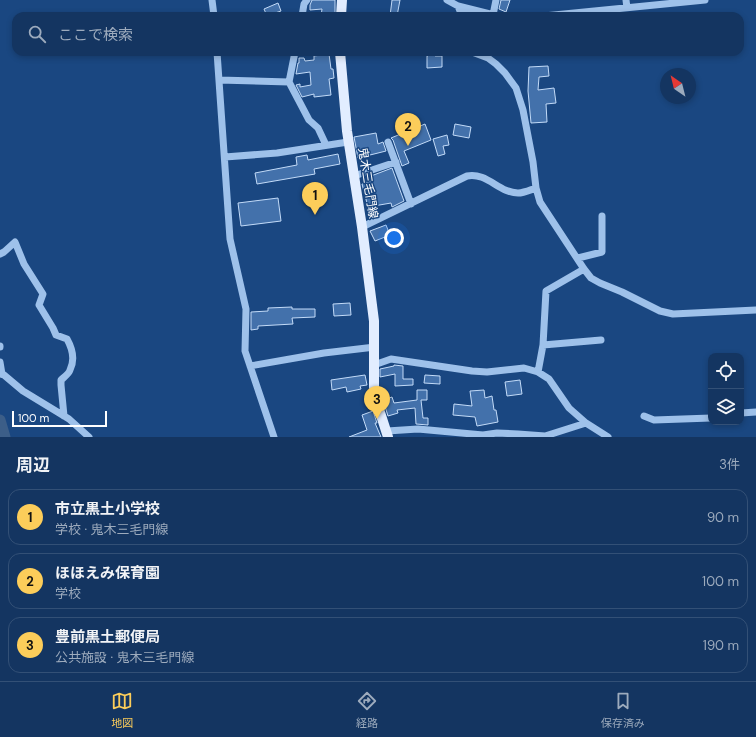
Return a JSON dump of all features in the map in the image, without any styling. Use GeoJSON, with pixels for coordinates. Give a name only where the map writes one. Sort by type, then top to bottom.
{"type":"FeatureCollection","features":[{"type":"Feature","properties":{"kind":"main road"},"geometry":{"type":"LineString","coordinates":[[341,12],[342,0]]}},
{"type":"Feature","properties":{"kind":"main road","name":"鬼木三毛門線"},"geometry":{"type":"LineString","coordinates":[[340,56],[348,142],[373,305],[375,347],[374,387],[386,435]]}},
{"type":"Feature","properties":{"kind":"street"},"geometry":{"type":"LineString","coordinates":[[212,0],[214,12]]}},
{"type":"Feature","properties":{"kind":"street"},"geometry":{"type":"LineString","coordinates":[[303,12],[304,4],[307,0]]}},
{"type":"Feature","properties":{"kind":"street"},"geometry":{"type":"LineString","coordinates":[[447,0],[458,6],[483,12]]}},
{"type":"Feature","properties":{"kind":"street"},"geometry":{"type":"LineString","coordinates":[[495,12],[496,0]]}},
{"type":"Feature","properties":{"kind":"street"},"geometry":{"type":"LineString","coordinates":[[626,0],[627,8]]}},
{"type":"Feature","properties":{"kind":"street"},"geometry":{"type":"LineString","coordinates":[[586,12],[705,0]]}},
{"type":"Feature","properties":{"kind":"street"},"geometry":{"type":"LineString","coordinates":[[458,6],[460,12]]}},
{"type":"Feature","properties":{"kind":"street"},"geometry":{"type":"LineString","coordinates":[[217,56],[230,239],[246,309],[245,351],[274,437]]}},
{"type":"Feature","properties":{"kind":"street"},"geometry":{"type":"LineString","coordinates":[[294,56],[290,82],[309,120],[318,128],[326,145]]}},
{"type":"Feature","properties":{"kind":"street"},"geometry":{"type":"LineString","coordinates":[[487,56],[505,73],[516,88],[523,110],[533,162],[536,188],[540,202],[591,278],[668,313],[682,314],[756,310]]}},
{"type":"Feature","properties":{"kind":"street"},"geometry":{"type":"LineString","coordinates":[[219,80],[290,82]]}},
{"type":"Feature","properties":{"kind":"street"},"geometry":{"type":"LineString","coordinates":[[225,157],[277,153],[348,142]]}},
{"type":"Feature","properties":{"kind":"street"},"geometry":{"type":"LineString","coordinates":[[388,142],[411,204]]}},
{"type":"Feature","properties":{"kind":"street"},"geometry":{"type":"LineString","coordinates":[[354,176],[396,162]]}},
{"type":"Feature","properties":{"kind":"street"},"geometry":{"type":"LineString","coordinates":[[362,227],[464,177],[471,175],[488,179],[502,189],[514,193],[524,193],[536,188]]}},
{"type":"Feature","properties":{"kind":"street"},"geometry":{"type":"LineString","coordinates":[[578,258],[602,252],[602,216]]}},
{"type":"Feature","properties":{"kind":"street"},"geometry":{"type":"LineString","coordinates":[[0,254],[15,242],[24,264],[43,294],[39,306],[56,335],[67,339],[70,345],[73,355],[70,371],[61,380],[64,416]]}},
{"type":"Feature","properties":{"kind":"street"},"geometry":{"type":"LineString","coordinates":[[538,372],[543,345],[546,291],[584,269]]}},
{"type":"Feature","properties":{"kind":"street"},"geometry":{"type":"LineString","coordinates":[[543,345],[601,340]]}},
{"type":"Feature","properties":{"kind":"street"},"geometry":{"type":"LineString","coordinates":[[250,366],[324,353],[375,347]]}},
{"type":"Feature","properties":{"kind":"street"},"geometry":{"type":"LineString","coordinates":[[374,365],[391,359],[472,371],[487,372],[524,368],[538,372],[549,380],[569,408],[586,423],[608,437]]}},
{"type":"Feature","properties":{"kind":"street"},"geometry":{"type":"LineString","coordinates":[[0,362],[1,374],[23,391],[64,416],[89,437]]}},
{"type":"Feature","properties":{"kind":"street"},"geometry":{"type":"LineString","coordinates":[[744,413],[756,412]]}},
{"type":"Feature","properties":{"kind":"street"},"geometry":{"type":"LineString","coordinates":[[644,416],[654,420],[708,418]]}},
{"type":"Feature","properties":{"kind":"street"},"geometry":{"type":"LineString","coordinates":[[386,435],[418,429],[483,435],[497,433],[545,437],[586,423]]}},
{"type":"Feature","properties":{"kind":"building"},"geometry":{"type":"Polygon","coordinates":[[[312,0],[335,0],[335,12],[322,12],[322,9],[310,10],[312,0]]]}},
{"type":"Feature","properties":{"kind":"building"},"geometry":{"type":"Polygon","coordinates":[[[392,0],[400,0],[398,12],[390,12],[392,0]]]}},
{"type":"Feature","properties":{"kind":"building"},"geometry":{"type":"Polygon","coordinates":[[[501,0],[510,0],[506,12],[499,9],[501,0]]]}},
{"type":"Feature","properties":{"kind":"building"},"geometry":{"type":"Polygon","coordinates":[[[278,3],[281,11],[265,12],[264,9],[278,3]]]}},
{"type":"Feature","properties":{"kind":"building"},"geometry":{"type":"Polygon","coordinates":[[[314,56],[329,56],[334,78],[329,79],[331,95],[314,97],[314,94],[302,97],[296,85],[300,84],[300,87],[311,85],[310,72],[296,74],[299,58],[304,58],[305,61],[314,60],[314,56]]]}},
{"type":"Feature","properties":{"kind":"building"},"geometry":{"type":"Polygon","coordinates":[[[427,56],[442,56],[442,67],[427,68],[427,56]]]}},
{"type":"Feature","properties":{"kind":"building"},"geometry":{"type":"Polygon","coordinates":[[[548,66],[549,76],[539,77],[538,90],[554,88],[556,103],[546,104],[547,122],[531,123],[528,91],[529,67],[548,66]]]}},
{"type":"Feature","properties":{"kind":"building"},"geometry":{"type":"Polygon","coordinates":[[[425,124],[431,140],[404,151],[409,163],[402,166],[391,138],[425,124]]]}},
{"type":"Feature","properties":{"kind":"building"},"geometry":{"type":"Polygon","coordinates":[[[455,124],[471,127],[469,138],[453,135],[455,124]]]}},
{"type":"Feature","properties":{"kind":"building"},"geometry":{"type":"Polygon","coordinates":[[[376,133],[378,144],[383,142],[386,151],[358,158],[354,137],[376,133]]]}},
{"type":"Feature","properties":{"kind":"building"},"geometry":{"type":"Polygon","coordinates":[[[447,135],[449,145],[443,146],[445,154],[438,156],[433,139],[447,135]]]}},
{"type":"Feature","properties":{"kind":"building"},"geometry":{"type":"Polygon","coordinates":[[[338,154],[340,164],[314,169],[315,174],[257,184],[255,173],[297,165],[296,157],[307,155],[308,160],[338,154]]]}},
{"type":"Feature","properties":{"kind":"building"},"geometry":{"type":"Polygon","coordinates":[[[392,168],[404,201],[392,207],[391,203],[368,207],[362,184],[373,180],[371,176],[392,168]]]}},
{"type":"Feature","properties":{"kind":"building"},"geometry":{"type":"Polygon","coordinates":[[[278,198],[281,221],[241,226],[238,203],[278,198]]]}},
{"type":"Feature","properties":{"kind":"building"},"geometry":{"type":"Polygon","coordinates":[[[386,225],[390,235],[375,241],[370,231],[386,225]]]}},
{"type":"Feature","properties":{"kind":"building"},"geometry":{"type":"Polygon","coordinates":[[[350,303],[351,315],[334,316],[333,304],[350,303]]]}},
{"type":"Feature","properties":{"kind":"building"},"geometry":{"type":"Polygon","coordinates":[[[292,307],[292,309],[315,309],[315,317],[292,318],[293,324],[258,326],[258,329],[251,330],[251,312],[268,311],[268,308],[292,307]]]}},
{"type":"Feature","properties":{"kind":"building"},"geometry":{"type":"Polygon","coordinates":[[[394,365],[403,366],[403,379],[413,379],[413,385],[395,386],[395,374],[380,377],[380,369],[394,365]]]}},
{"type":"Feature","properties":{"kind":"building"},"geometry":{"type":"Polygon","coordinates":[[[365,375],[367,385],[360,386],[361,389],[347,392],[346,387],[332,390],[331,380],[365,375]]]}},
{"type":"Feature","properties":{"kind":"building"},"geometry":{"type":"Polygon","coordinates":[[[425,375],[440,376],[440,384],[424,383],[425,375]]]}},
{"type":"Feature","properties":{"kind":"building"},"geometry":{"type":"Polygon","coordinates":[[[520,380],[522,394],[507,396],[505,382],[520,380]]]}},
{"type":"Feature","properties":{"kind":"building"},"geometry":{"type":"Polygon","coordinates":[[[417,390],[427,390],[427,400],[421,400],[423,418],[428,418],[428,425],[416,424],[415,408],[397,410],[398,413],[388,416],[383,400],[392,397],[394,403],[417,400],[417,390]]]}},
{"type":"Feature","properties":{"kind":"building"},"geometry":{"type":"Polygon","coordinates":[[[484,390],[485,398],[492,396],[498,422],[477,426],[475,417],[453,415],[454,404],[472,406],[470,391],[484,390]]]}},
{"type":"Feature","properties":{"kind":"building"},"geometry":{"type":"Polygon","coordinates":[[[373,411],[377,423],[375,423],[381,437],[349,437],[367,430],[362,415],[373,411]]]}},
{"type":"Feature","properties":{"kind":"waterway"},"geometry":{"type":"LineString","coordinates":[[0,420],[5,437]]}},
{"type":"Feature","properties":{"kind":"place","name":"ほほえみ保育園"},"geometry":{"type":"Point","coordinates":[408,146]}},
{"type":"Feature","properties":{"kind":"place","name":"市立黒土小学校"},"geometry":{"type":"Point","coordinates":[315,215]}},
{"type":"Feature","properties":{"kind":"place","name":"豊前黒土郵便局"},"geometry":{"type":"Point","coordinates":[377,419]}}]}
